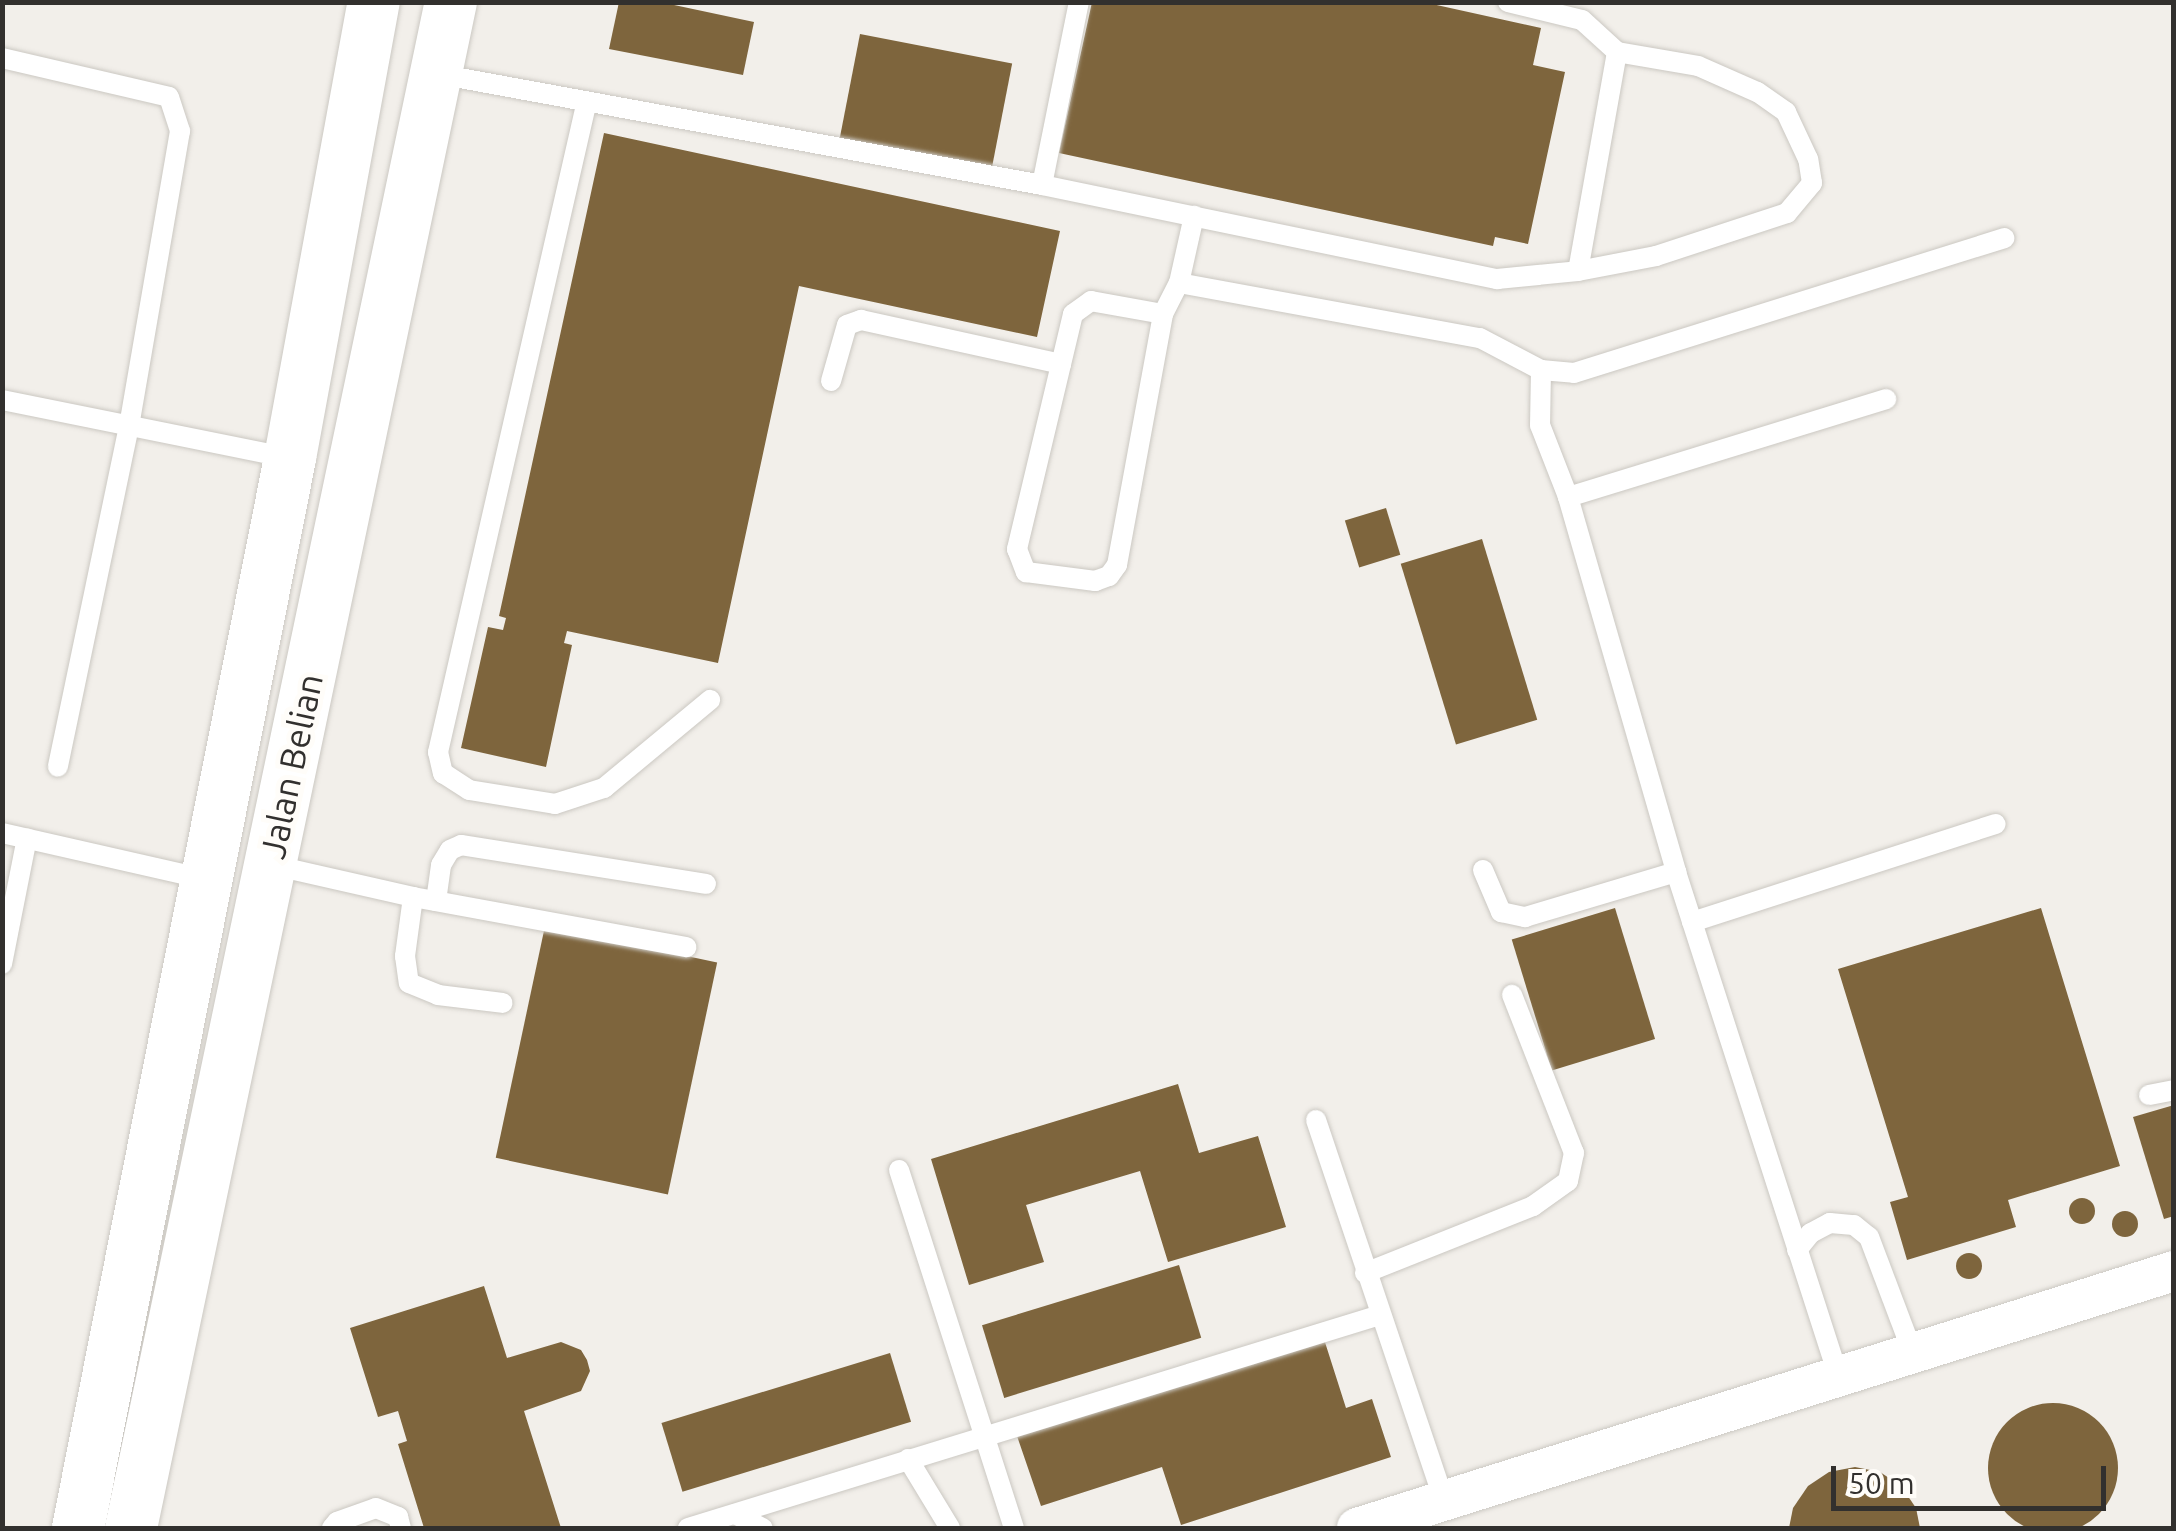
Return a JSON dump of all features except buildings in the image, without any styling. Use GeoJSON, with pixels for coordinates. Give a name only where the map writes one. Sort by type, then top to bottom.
{"type":"FeatureCollection","features":[{"type":"Feature","properties":{"kind":"street","name":"Jalan Belian"},"geometry":{"type":"LineString","coordinates":[[78,1528],[290,458],[374,2]]}},
{"type":"Feature","properties":{"kind":"street","name":"Jalan Belian"},"geometry":{"type":"LineString","coordinates":[[132,1528],[451,2]]}},
{"type":"Feature","properties":{"kind":"street"},"geometry":{"type":"LineString","coordinates":[[1356,1528],[2174,1272]]}},
{"type":"Feature","properties":{"kind":"lane"},"geometry":{"type":"LineString","coordinates":[[1042,185],[1079,2]]}},
{"type":"Feature","properties":{"kind":"lane"},"geometry":{"type":"LineString","coordinates":[[435,74],[1042,185],[1497,279],[1578,271],[1656,256],[1787,212],[1812,183],[1808,160],[1786,112],[1757,92],[1698,66],[1617,52],[1582,20],[1508,2]]}},
{"type":"Feature","properties":{"kind":"lane"},"geometry":{"type":"LineString","coordinates":[[1578,271],[1617,52]]}},
{"type":"Feature","properties":{"kind":"lane"},"geometry":{"type":"LineString","coordinates":[[2,58],[169,97],[180,132],[129,426],[58,767]]}},
{"type":"Feature","properties":{"kind":"lane"},"geometry":{"type":"LineString","coordinates":[[586,104],[438,752],[443,774],[469,790],[555,804],[604,788],[710,700]]}},
{"type":"Feature","properties":{"kind":"lane"},"geometry":{"type":"LineString","coordinates":[[1163,314],[1091,301],[1073,314],[1017,549],[1018,561],[1026,572],[1095,582],[1109,576],[1117,565],[1163,314],[1179,283],[1194,216]]}},
{"type":"Feature","properties":{"kind":"lane"},"geometry":{"type":"LineString","coordinates":[[1179,283],[1480,338],[1541,370],[1574,374],[2004,238]]}},
{"type":"Feature","properties":{"kind":"lane"},"geometry":{"type":"LineString","coordinates":[[831,381],[847,325],[861,320],[1061,364]]}},
{"type":"Feature","properties":{"kind":"lane"},"geometry":{"type":"LineString","coordinates":[[1541,370],[1540,425],[1568,497],[1676,872],[1839,1378]]}},
{"type":"Feature","properties":{"kind":"lane"},"geometry":{"type":"LineString","coordinates":[[1568,497],[1886,399]]}},
{"type":"Feature","properties":{"kind":"lane"},"geometry":{"type":"LineString","coordinates":[[2,400],[290,458]]}},
{"type":"Feature","properties":{"kind":"lane"},"geometry":{"type":"LineString","coordinates":[[1692,922],[1996,824]]}},
{"type":"Feature","properties":{"kind":"lane"},"geometry":{"type":"LineString","coordinates":[[2,832],[207,879]]}},
{"type":"Feature","properties":{"kind":"lane"},"geometry":{"type":"LineString","coordinates":[[2,964],[27,838]]}},
{"type":"Feature","properties":{"kind":"lane"},"geometry":{"type":"LineString","coordinates":[[436,902],[441,865],[450,850],[461,846],[706,884]]}},
{"type":"Feature","properties":{"kind":"lane"},"geometry":{"type":"LineString","coordinates":[[270,865],[436,902],[686,947]]}},
{"type":"Feature","properties":{"kind":"lane"},"geometry":{"type":"LineString","coordinates":[[1483,870],[1501,912],[1525,917],[1676,872]]}},
{"type":"Feature","properties":{"kind":"lane"},"geometry":{"type":"LineString","coordinates":[[414,897],[405,956],[409,983],[438,995],[503,1003]]}},
{"type":"Feature","properties":{"kind":"lane"},"geometry":{"type":"LineString","coordinates":[[1365,1274],[1533,1206],[1568,1181],[1574,1153],[1512,996]]}},
{"type":"Feature","properties":{"kind":"lane"},"geometry":{"type":"LineString","coordinates":[[2149,1095],[2174,1090]]}},
{"type":"Feature","properties":{"kind":"lane"},"geometry":{"type":"LineString","coordinates":[[1316,1120],[1444,1502]]}},
{"type":"Feature","properties":{"kind":"lane"},"geometry":{"type":"LineString","coordinates":[[900,1170],[1014,1528]]}},
{"type":"Feature","properties":{"kind":"lane"},"geometry":{"type":"LineString","coordinates":[[1797,1250],[1810,1233],[1830,1223],[1854,1225],[1870,1238],[1914,1356]]}},
{"type":"Feature","properties":{"kind":"lane"},"geometry":{"type":"LineString","coordinates":[[688,1528],[1380,1316]]}},
{"type":"Feature","properties":{"kind":"lane"},"geometry":{"type":"LineString","coordinates":[[908,1459],[950,1528]]}},
{"type":"Feature","properties":{"kind":"lane"},"geometry":{"type":"LineString","coordinates":[[332,1528],[337,1522],[376,1508],[398,1517],[401,1528]]}},
{"type":"Feature","properties":{"kind":"lane"},"geometry":{"type":"LineString","coordinates":[[735,1514],[763,1528]]}}]}
